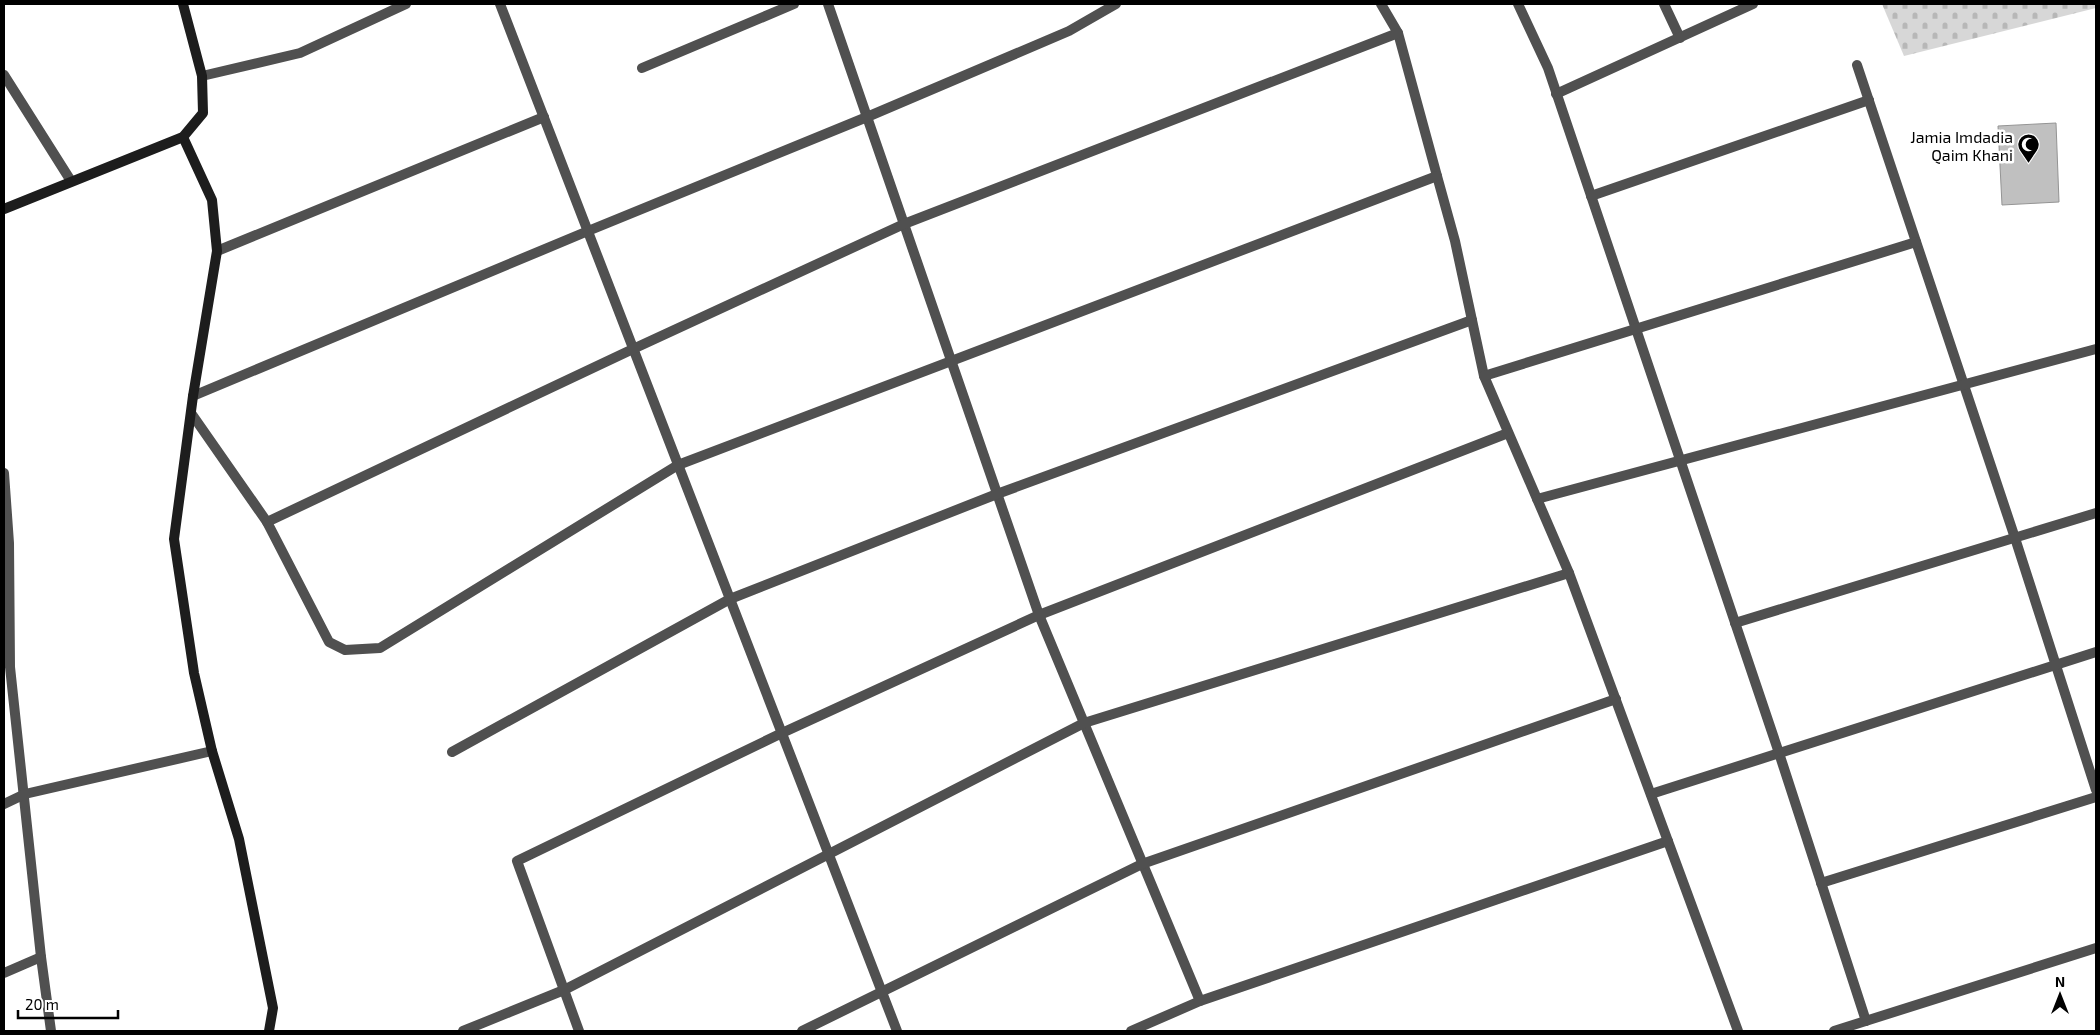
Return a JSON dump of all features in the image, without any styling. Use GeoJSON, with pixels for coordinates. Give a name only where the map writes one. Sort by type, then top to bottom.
{"type":"FeatureCollection","features":[{"type":"Feature","properties":{"kind":"street"},"geometry":{"type":"LineString","coordinates":[[4,209],[183,137],[202,113],[202,76],[183,4]]}},
{"type":"Feature","properties":{"kind":"street"},"geometry":{"type":"LineString","coordinates":[[202,76],[300,53],[406,4]]}},
{"type":"Feature","properties":{"kind":"street"},"geometry":{"type":"LineString","coordinates":[[500,4],[896,1031]]}},
{"type":"Feature","properties":{"kind":"street"},"geometry":{"type":"LineString","coordinates":[[642,68],[794,4]]}},
{"type":"Feature","properties":{"kind":"street"},"geometry":{"type":"LineString","coordinates":[[828,4],[1039,615],[1200,1002]]}},
{"type":"Feature","properties":{"kind":"street"},"geometry":{"type":"LineString","coordinates":[[193,396],[867,117],[1069,30],[1116,4]]}},
{"type":"Feature","properties":{"kind":"street"},"geometry":{"type":"LineString","coordinates":[[1381,4],[1398,33],[1455,241],[1484,376],[1570,573],[1738,1031]]}},
{"type":"Feature","properties":{"kind":"street"},"geometry":{"type":"LineString","coordinates":[[1518,4],[1548,68],[1779,753],[1866,1021]]}},
{"type":"Feature","properties":{"kind":"street"},"geometry":{"type":"LineString","coordinates":[[1664,4],[1680,38]]}},
{"type":"Feature","properties":{"kind":"street"},"geometry":{"type":"LineString","coordinates":[[1556,94],[1753,4]]}},
{"type":"Feature","properties":{"kind":"street"},"geometry":{"type":"LineString","coordinates":[[267,522],[633,349],[904,224],[1398,33]]}},
{"type":"Feature","properties":{"kind":"street"},"geometry":{"type":"LineString","coordinates":[[1858,65],[2057,664],[2096,790]]}},
{"type":"Feature","properties":{"kind":"street"},"geometry":{"type":"LineString","coordinates":[[4,75],[71,181]]}},
{"type":"Feature","properties":{"kind":"street"},"geometry":{"type":"LineString","coordinates":[[1591,196],[1869,100]]}},
{"type":"Feature","properties":{"kind":"street"},"geometry":{"type":"LineString","coordinates":[[217,251],[544,117]]}},
{"type":"Feature","properties":{"kind":"street"},"geometry":{"type":"LineString","coordinates":[[183,137],[212,200],[217,251],[193,396],[174,539],[194,673],[212,751],[239,838],[272,1008],[270,1031]]}},
{"type":"Feature","properties":{"kind":"street"},"geometry":{"type":"LineString","coordinates":[[191,413],[267,522],[329,642],[345,650],[380,648],[678,465],[1437,176]]}},
{"type":"Feature","properties":{"kind":"street"},"geometry":{"type":"LineString","coordinates":[[1484,376],[1916,242]]}},
{"type":"Feature","properties":{"kind":"street"},"geometry":{"type":"LineString","coordinates":[[452,752],[730,599],[997,494],[1472,320]]}},
{"type":"Feature","properties":{"kind":"street"},"geometry":{"type":"LineString","coordinates":[[1537,499],[2096,349]]}},
{"type":"Feature","properties":{"kind":"street"},"geometry":{"type":"LineString","coordinates":[[579,1031],[517,861],[782,734],[1039,615],[1508,433]]}},
{"type":"Feature","properties":{"kind":"street"},"geometry":{"type":"LineString","coordinates":[[4,473],[7,668],[25,794],[41,957],[51,1031]]}},
{"type":"Feature","properties":{"kind":"street"},"geometry":{"type":"LineString","coordinates":[[1735,623],[2096,513]]}},
{"type":"Feature","properties":{"kind":"street"},"geometry":{"type":"LineString","coordinates":[[463,1031],[564,990],[1084,724],[1570,573]]}},
{"type":"Feature","properties":{"kind":"street"},"geometry":{"type":"LineString","coordinates":[[1651,794],[2096,652]]}},
{"type":"Feature","properties":{"kind":"street"},"geometry":{"type":"LineString","coordinates":[[802,1031],[1142,864],[1616,699]]}},
{"type":"Feature","properties":{"kind":"street"},"geometry":{"type":"LineString","coordinates":[[4,804],[25,794],[212,751]]}},
{"type":"Feature","properties":{"kind":"street"},"geometry":{"type":"LineString","coordinates":[[1822,883],[2096,797]]}},
{"type":"Feature","properties":{"kind":"street"},"geometry":{"type":"LineString","coordinates":[[1132,1031],[1200,1002],[1668,841]]}},
{"type":"Feature","properties":{"kind":"street"},"geometry":{"type":"LineString","coordinates":[[1834,1031],[2096,948]]}},
{"type":"Feature","properties":{"kind":"street"},"geometry":{"type":"LineString","coordinates":[[4,973],[41,957]]}},
{"type":"Feature","properties":{"kind":"green space"},"geometry":{"type":"Polygon","coordinates":[[[1882,4],[2096,4],[2096,8],[1904,56],[1882,4]]]}},
{"type":"Feature","properties":{"kind":"building","name":"Jamia Imdadia Qaim Khani"},"geometry":{"type":"Polygon","coordinates":[[[2056,123],[2059,202],[2002,205],[1998,126],[2056,123]]]}},
{"type":"Feature","properties":{"kind":"place","name":"Jamia Imdadia Qaim Khani"},"geometry":{"type":"Point","coordinates":[2029,164]}}]}
